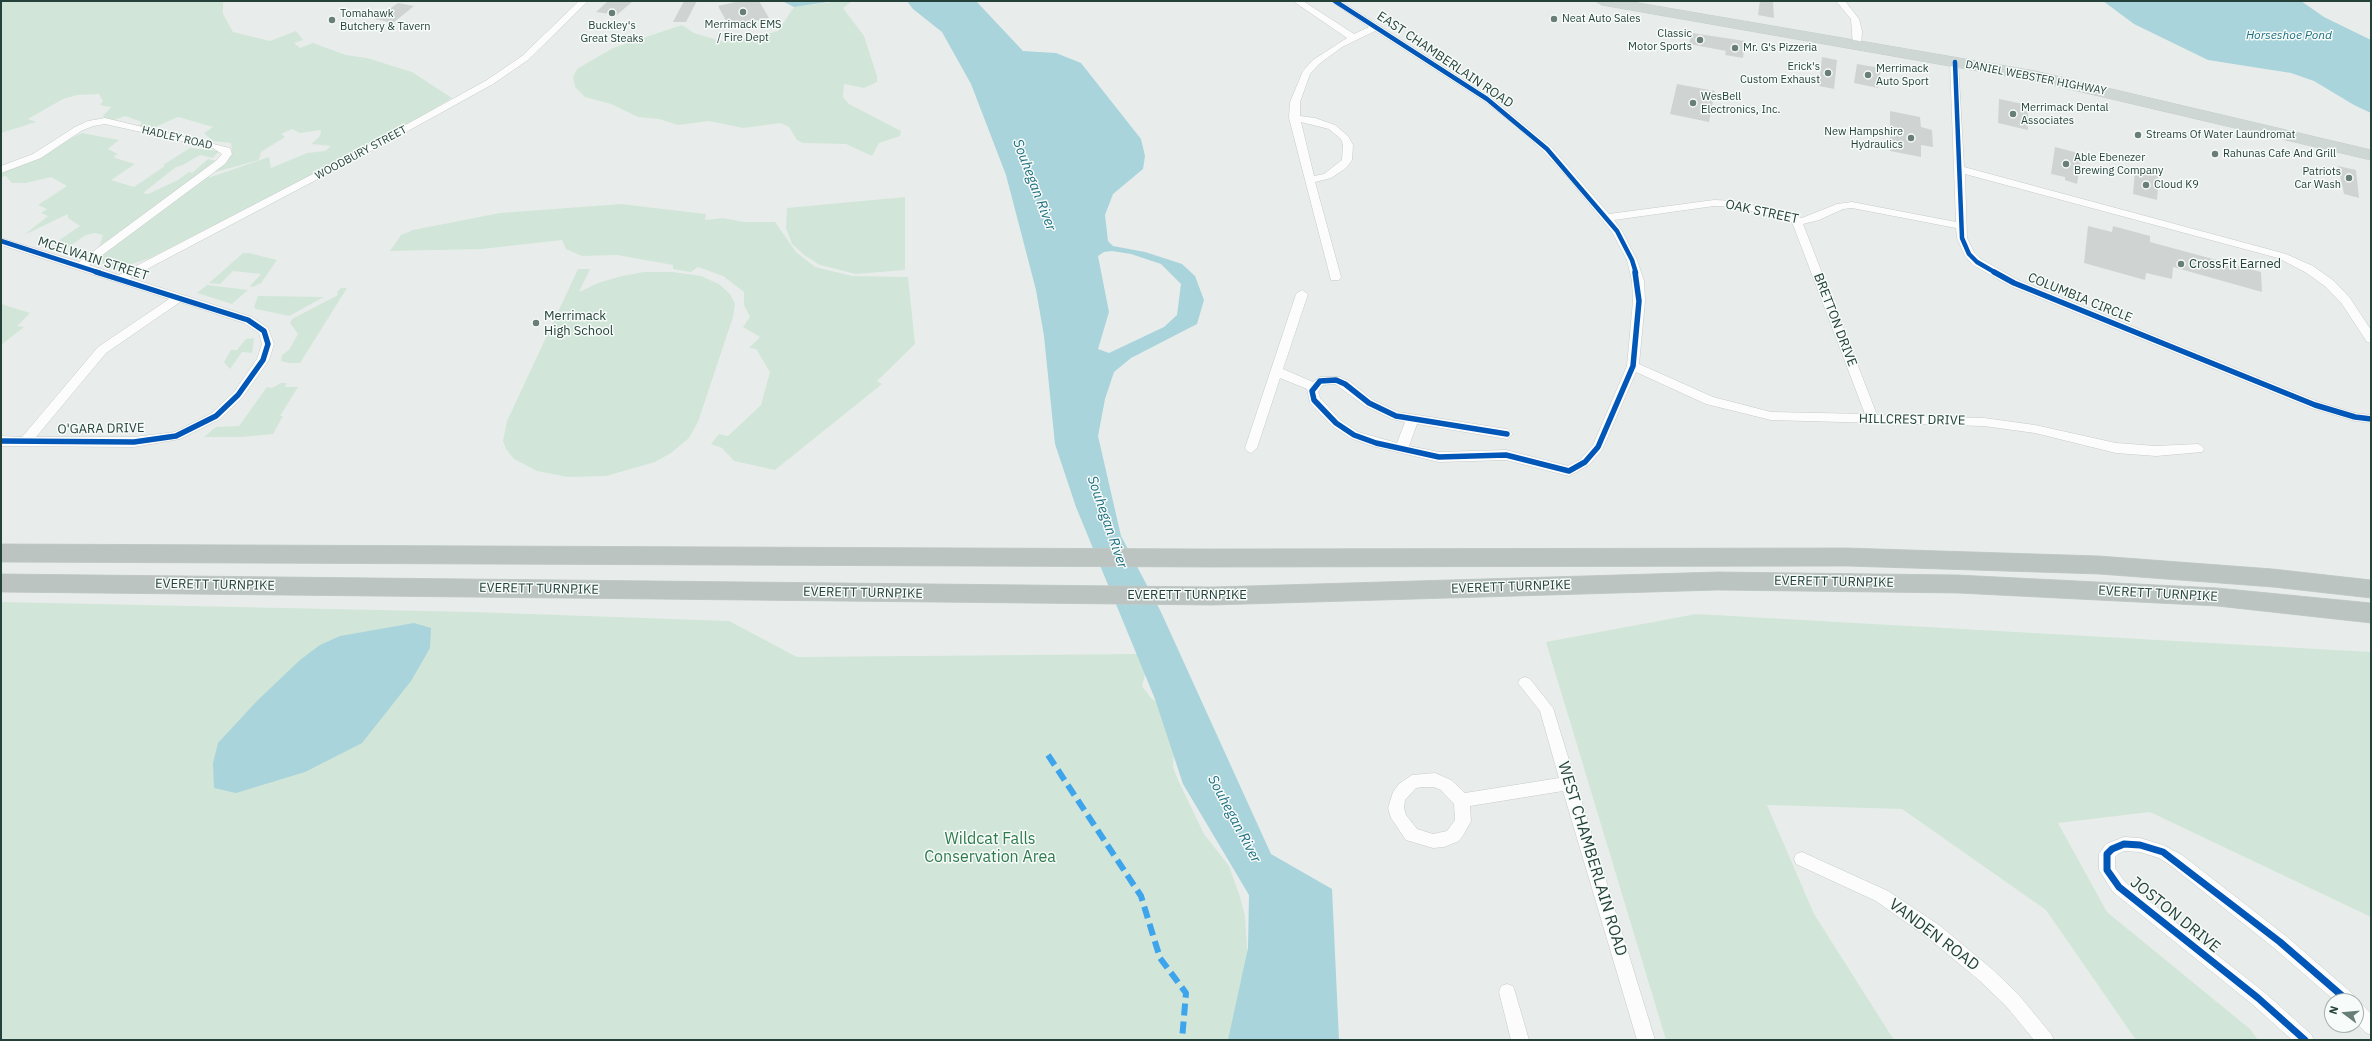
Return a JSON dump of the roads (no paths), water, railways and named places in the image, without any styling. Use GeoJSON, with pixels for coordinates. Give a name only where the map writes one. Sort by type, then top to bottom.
{"type":"FeatureCollection","features":[{"type":"Feature","properties":{"kind":"highway","name":"EVERETT TURNPIKE"},"geometry":{"type":"LineString","coordinates":[[1,553],[1047,558],[1557,556],[1945,559],[2099,565],[2273,578],[2371,589]]}},
{"type":"Feature","properties":{"kind":"highway","name":"EVERETT TURNPIKE"},"geometry":{"type":"LineString","coordinates":[[1,583],[1213,596],[1718,581],[1958,584],[2217,598],[2371,613]]}},
{"type":"Feature","properties":{"kind":"main road","name":"DANIEL WEBSTER HIGHWAY"},"geometry":{"type":"LineString","coordinates":[[1602,1],[1955,62],[2087,87],[2371,155]]}},
{"type":"Feature","properties":{"kind":"street","name":"WOODBURY STREET"},"geometry":{"type":"LineString","coordinates":[[120,279],[378,144],[490,82],[525,58],[584,1]]}},
{"type":"Feature","properties":{"kind":"street"},"geometry":{"type":"LineString","coordinates":[[1297,1],[1354,38]]}},
{"type":"Feature","properties":{"kind":"street","name":"EAST CHAMBERLAIN ROAD"},"geometry":{"type":"LineString","coordinates":[[1335,1],[1487,99],[1518,123],[1560,162],[1607,218],[1625,243],[1638,281],[1639,301],[1633,366],[1598,447],[1585,462],[1569,471],[1506,455],[1486,454],[1439,457],[1401,450]]}},
{"type":"Feature","properties":{"kind":"street"},"geometry":{"type":"LineString","coordinates":[[1840,1],[1855,19],[1858,31],[1858,45]]}},
{"type":"Feature","properties":{"kind":"street"},"geometry":{"type":"LineString","coordinates":[[1335,277],[1294,118],[1295,102],[1306,73],[1328,52],[1376,27]]}},
{"type":"Feature","properties":{"kind":"street","name":"COLUMBIA CIRCLE"},"geometry":{"type":"LineString","coordinates":[[1955,62],[1962,238],[1969,254],[1976,262],[1999,276],[2315,404],[2350,416],[2371,419]]}},
{"type":"Feature","properties":{"kind":"street"},"geometry":{"type":"LineString","coordinates":[[1294,118],[1312,120],[1332,127],[1345,138],[1348,145],[1347,160],[1342,166],[1327,176],[1310,180]]}},
{"type":"Feature","properties":{"kind":"street","name":"HADLEY ROAD"},"geometry":{"type":"LineString","coordinates":[[1,170],[37,156],[78,129],[91,123],[105,121],[216,146],[226,150],[227,154],[221,162],[81,266]]}},
{"type":"Feature","properties":{"kind":"street"},"geometry":{"type":"LineString","coordinates":[[1959,169],[2282,256],[2309,269],[2330,284],[2346,301],[2371,339]]}},
{"type":"Feature","properties":{"kind":"street","name":"OAK STREET"},"geometry":{"type":"LineString","coordinates":[[1607,218],[1714,203],[1749,207],[1797,221],[1815,218],[1835,208],[1852,205],[1961,226]]}},
{"type":"Feature","properties":{"kind":"street","name":"BRETTON DRIVE"},"geometry":{"type":"LineString","coordinates":[[1797,221],[1874,419]]}},
{"type":"Feature","properties":{"kind":"street","name":"MCELWAIN STREET"},"geometry":{"type":"LineString","coordinates":[[1,241],[178,298]]}},
{"type":"Feature","properties":{"kind":"street"},"geometry":{"type":"LineString","coordinates":[[1251,448],[1302,294]]}},
{"type":"Feature","properties":{"kind":"street"},"geometry":{"type":"LineString","coordinates":[[25,441],[102,350],[178,298]]}},
{"type":"Feature","properties":{"kind":"street","name":"O'GARA DRIVE"},"geometry":{"type":"LineString","coordinates":[[1,441],[134,442],[176,436],[203,425],[227,407],[263,360],[268,344],[267,336],[260,327],[248,320],[178,298]]}},
{"type":"Feature","properties":{"kind":"street","name":"HILLCREST DRIVE"},"geometry":{"type":"LineString","coordinates":[[1633,366],[1710,400],[1756,413],[1792,417],[2000,423],[2122,449],[2156,451],[2198,449]]}},
{"type":"Feature","properties":{"kind":"street"},"geometry":{"type":"LineString","coordinates":[[1276,371],[1313,386],[1326,380],[1339,381],[1375,407],[1396,416],[1412,420],[1507,434]]}},
{"type":"Feature","properties":{"kind":"street"},"geometry":{"type":"LineString","coordinates":[[1313,386],[1311,393],[1314,400],[1326,415],[1341,427],[1361,438],[1401,450],[1412,420]]}},
{"type":"Feature","properties":{"kind":"street","name":"WEST CHAMBERLAIN ROAD"},"geometry":{"type":"LineString","coordinates":[[1525,683],[1546,708],[1646,1040]]}},
{"type":"Feature","properties":{"kind":"street"},"geometry":{"type":"LineString","coordinates":[[1423,780],[1434,780],[1446,785],[1455,792],[1461,801],[1464,811],[1459,829],[1453,836],[1438,841],[1422,840],[1412,835],[1399,818],[1396,808],[1398,797],[1404,789],[1412,782],[1423,780]]}},
{"type":"Feature","properties":{"kind":"street"},"geometry":{"type":"LineString","coordinates":[[1461,801],[1569,783]]}},
{"type":"Feature","properties":{"kind":"street","name":"JOSTON DRIVE"},"geometry":{"type":"LineString","coordinates":[[2304,1040],[2262,1002],[2119,887],[2108,870],[2107,854],[2124,844],[2140,845],[2163,852],[2176,860],[2280,942],[2339,993]]}},
{"type":"Feature","properties":{"kind":"street","name":"VANDEN ROAD"},"geometry":{"type":"LineString","coordinates":[[1802,859],[1882,896],[1926,926],[1986,975],[2012,1000],[2045,1040]]}},
{"type":"Feature","properties":{"kind":"street"},"geometry":{"type":"LineString","coordinates":[[1507,992],[1520,1040]]}},
{"type":"Feature","properties":{"kind":"street"},"geometry":{"type":"LineString","coordinates":[[2364,1019],[2371,1026]]}},
{"type":"Feature","properties":{"kind":"water"},"geometry":{"type":"Polygon","coordinates":[[[782,1],[834,1],[794,7],[782,1]]]}},
{"type":"Feature","properties":{"kind":"water","name":"Souhegan River"},"geometry":{"type":"Polygon","coordinates":[[[907,1],[976,1],[1023,51],[1056,53],[1081,63],[1141,139],[1145,156],[1143,169],[1113,194],[1105,215],[1108,241],[1113,246],[1145,252],[1182,264],[1195,276],[1204,300],[1197,324],[1131,358],[1114,372],[1105,399],[1098,436],[1121,536],[1161,612],[1271,854],[1332,889],[1339,1040],[1228,1040],[1248,948],[1249,895],[1183,784],[1155,699],[1076,507],[1055,444],[1044,336],[1036,290],[1006,175],[971,84],[942,32],[913,9],[907,1]],[[1112,251],[1104,252],[1098,256],[1109,312],[1098,349],[1109,353],[1164,327],[1177,315],[1181,284],[1161,264],[1131,254],[1112,251]]]}},
{"type":"Feature","properties":{"kind":"water","name":"Horseshoe Pond"},"geometry":{"type":"Polygon","coordinates":[[[2103,1],[2301,1],[2324,17],[2371,40],[2371,113],[2354,105],[2314,81],[2291,73],[2208,60],[2134,24],[2103,1]]]}},
{"type":"Feature","properties":{"kind":"water"},"geometry":{"type":"Polygon","coordinates":[[[414,623],[431,628],[430,648],[411,681],[362,743],[305,772],[236,793],[214,788],[213,763],[218,743],[257,701],[300,660],[320,645],[340,636],[414,623]]]}},
{"type":"Feature","properties":{"kind":"place","name":"Merrimack EMS / Fire Dept"},"geometry":{"type":"Point","coordinates":[743,12]}},
{"type":"Feature","properties":{"kind":"place","name":"Buckley's Great Steaks"},"geometry":{"type":"Point","coordinates":[612,13]}},
{"type":"Feature","properties":{"kind":"place","name":"Neat Auto Sales"},"geometry":{"type":"Point","coordinates":[1554,19]}},
{"type":"Feature","properties":{"kind":"place","name":"Tomahawk Butchery & Tavern"},"geometry":{"type":"Point","coordinates":[332,20]}},
{"type":"Feature","properties":{"kind":"place","name":"Classic Motor Sports"},"geometry":{"type":"Point","coordinates":[1700,40]}},
{"type":"Feature","properties":{"kind":"place","name":"Mr. G's Pizzeria"},"geometry":{"type":"Point","coordinates":[1735,48]}},
{"type":"Feature","properties":{"kind":"place","name":"Erick's Custom Exhaust"},"geometry":{"type":"Point","coordinates":[1828,73]}},
{"type":"Feature","properties":{"kind":"place","name":"Merrimack Auto Sport"},"geometry":{"type":"Point","coordinates":[1868,75]}},
{"type":"Feature","properties":{"kind":"place","name":"WesBell Electronics, Inc."},"geometry":{"type":"Point","coordinates":[1693,103]}},
{"type":"Feature","properties":{"kind":"place","name":"Merrimack Dental Associates"},"geometry":{"type":"Point","coordinates":[2013,114]}},
{"type":"Feature","properties":{"kind":"place","name":"Streams Of Water Laundromat"},"geometry":{"type":"Point","coordinates":[2138,135]}},
{"type":"Feature","properties":{"kind":"place","name":"New Hampshire Hydraulics"},"geometry":{"type":"Point","coordinates":[1911,138]}},
{"type":"Feature","properties":{"kind":"place","name":"Rahunas Cafe And Grill"},"geometry":{"type":"Point","coordinates":[2215,154]}},
{"type":"Feature","properties":{"kind":"place","name":"Able Ebenezer Brewing Company"},"geometry":{"type":"Point","coordinates":[2066,164]}},
{"type":"Feature","properties":{"kind":"place","name":"Patriots Car Wash"},"geometry":{"type":"Point","coordinates":[2349,178]}},
{"type":"Feature","properties":{"kind":"place","name":"Cloud K9"},"geometry":{"type":"Point","coordinates":[2146,185]}},
{"type":"Feature","properties":{"kind":"place","name":"CrossFit Earned"},"geometry":{"type":"Point","coordinates":[2181,264]}},
{"type":"Feature","properties":{"kind":"place","name":"Merrimack High School"},"geometry":{"type":"Point","coordinates":[536,323]}},
{"type":"Feature","properties":{"kind":"park label","name":"Wildcat Falls Conservation Area"},"geometry":{"type":"Point","coordinates":[990,848]}}]}
